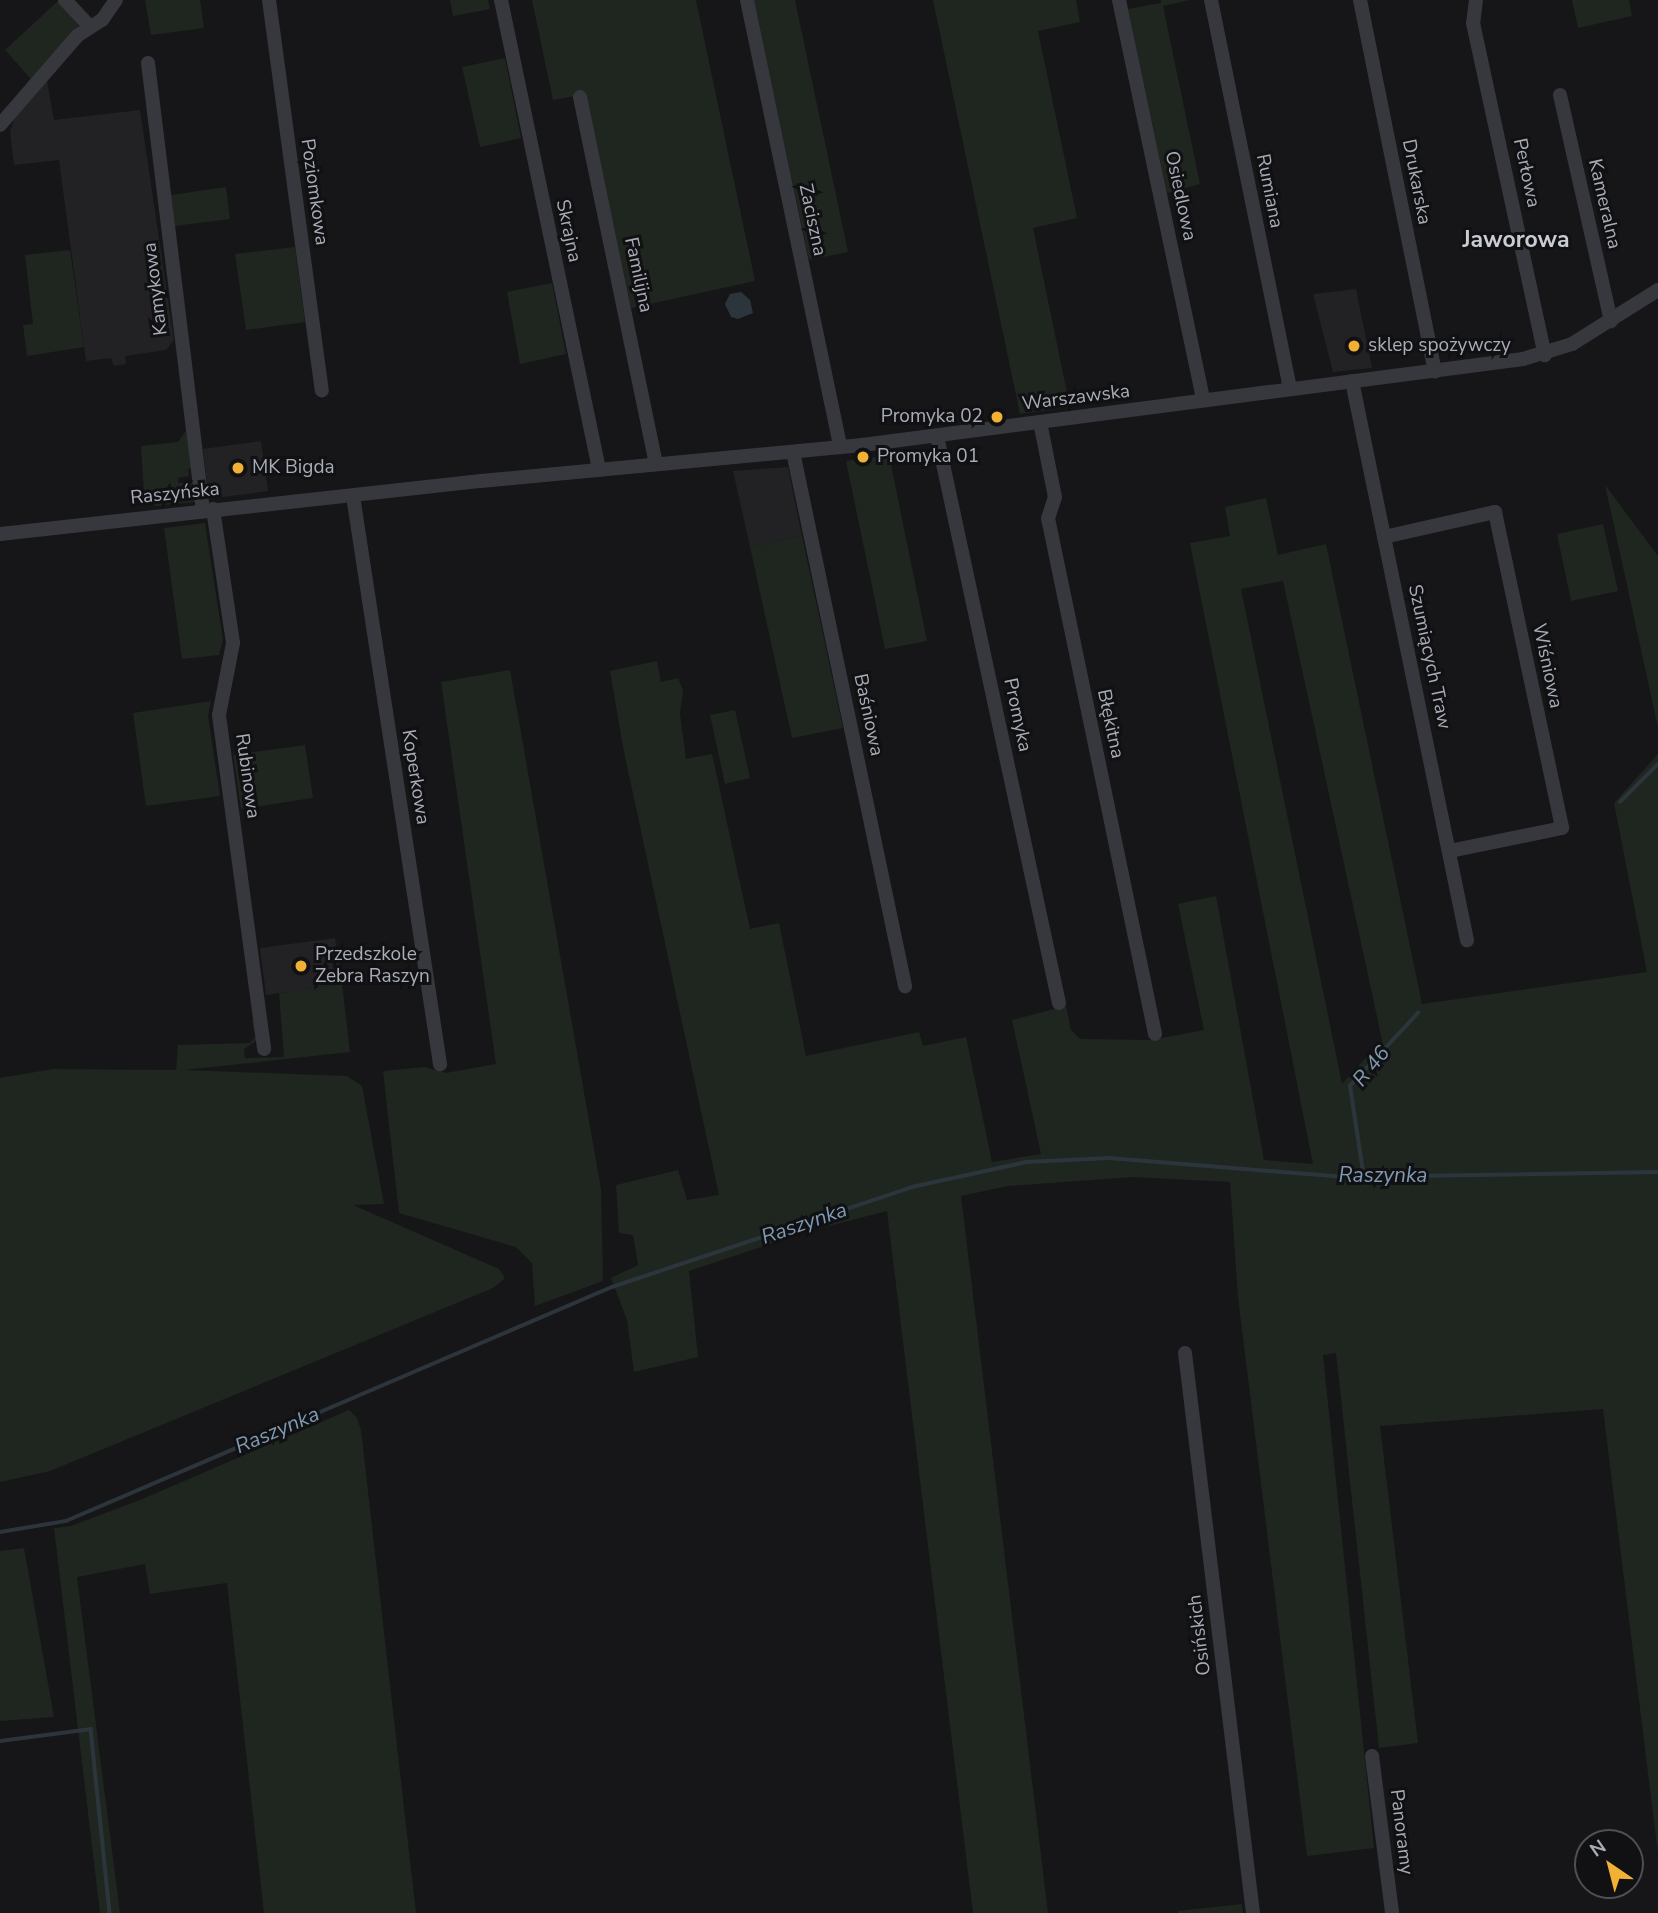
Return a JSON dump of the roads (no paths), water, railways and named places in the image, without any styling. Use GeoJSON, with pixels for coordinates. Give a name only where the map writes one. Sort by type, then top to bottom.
{"type":"FeatureCollection","features":[{"type":"Feature","properties":{"kind":"street"},"geometry":{"type":"LineString","coordinates":[[65,0],[89,26]]}},
{"type":"Feature","properties":{"kind":"street"},"geometry":{"type":"LineString","coordinates":[[3,115],[89,26],[102,20],[116,0]]}},
{"type":"Feature","properties":{"kind":"street","name":"Poziomkowa"},"geometry":{"type":"LineString","coordinates":[[269,0],[322,390]]}},
{"type":"Feature","properties":{"kind":"street","name":"Skrajna"},"geometry":{"type":"LineString","coordinates":[[500,0],[599,470]]}},
{"type":"Feature","properties":{"kind":"street","name":"Zaciszna"},"geometry":{"type":"LineString","coordinates":[[747,0],[840,447]]}},
{"type":"Feature","properties":{"kind":"street","name":"Osiedlowa"},"geometry":{"type":"LineString","coordinates":[[1119,0],[1203,401]]}},
{"type":"Feature","properties":{"kind":"street","name":"Rumiana"},"geometry":{"type":"LineString","coordinates":[[1211,0],[1290,389]]}},
{"type":"Feature","properties":{"kind":"street","name":"Drukarska"},"geometry":{"type":"LineString","coordinates":[[1360,0],[1435,371]]}},
{"type":"Feature","properties":{"kind":"street","name":"Perłowa"},"geometry":{"type":"LineString","coordinates":[[1476,0],[1473,23],[1545,355]]}},
{"type":"Feature","properties":{"kind":"street","name":"Kamykowa"},"geometry":{"type":"LineString","coordinates":[[148,63],[208,510]]}},
{"type":"Feature","properties":{"kind":"street","name":"Kameralna"},"geometry":{"type":"LineString","coordinates":[[1560,95],[1611,321]]}},
{"type":"Feature","properties":{"kind":"street","name":"Familijna"},"geometry":{"type":"LineString","coordinates":[[580,97],[656,463]]}},
{"type":"Feature","properties":{"kind":"street","name":"Warszawska"},"geometry":{"type":"LineString","coordinates":[[481,481],[937,436],[1545,355],[1572,344],[1658,290]]}},
{"type":"Feature","properties":{"kind":"street","name":"Szumiących Traw"},"geometry":{"type":"LineString","coordinates":[[1352,382],[1467,940]]}},
{"type":"Feature","properties":{"kind":"street","name":"Błękitna"},"geometry":{"type":"LineString","coordinates":[[1040,422],[1055,497],[1048,518],[1155,1034]]}},
{"type":"Feature","properties":{"kind":"street","name":"Promyka"},"geometry":{"type":"LineString","coordinates":[[937,436],[1059,1003]]}},
{"type":"Feature","properties":{"kind":"street","name":"Baśniowa"},"geometry":{"type":"LineString","coordinates":[[793,452],[905,986]]}},
{"type":"Feature","properties":{"kind":"street","name":"Raszyńska"},"geometry":{"type":"LineString","coordinates":[[0,534],[481,481]]}},
{"type":"Feature","properties":{"kind":"street","name":"Koperkowa"},"geometry":{"type":"LineString","coordinates":[[353,496],[440,1064]]}},
{"type":"Feature","properties":{"kind":"street","name":"Rubinowa"},"geometry":{"type":"LineString","coordinates":[[208,510],[233,643],[219,715],[264,1049]]}},
{"type":"Feature","properties":{"kind":"street","name":"Wiśniowa"},"geometry":{"type":"LineString","coordinates":[[1384,537],[1495,512],[1562,828],[1450,851]]}},
{"type":"Feature","properties":{"kind":"street","name":"Osińskich"},"geometry":{"type":"LineString","coordinates":[[1185,1353],[1253,1913]]}},
{"type":"Feature","properties":{"kind":"street","name":"Panoramy"},"geometry":{"type":"LineString","coordinates":[[1372,1756],[1392,1913]]}},
{"type":"Feature","properties":{"kind":"waterway","name":"R 46"},"geometry":{"type":"LineString","coordinates":[[1620,802],[1658,764]]}},
{"type":"Feature","properties":{"kind":"waterway","name":"R 46"},"geometry":{"type":"LineString","coordinates":[[1363,1172],[1350,1086],[1418,1013]]}},
{"type":"Feature","properties":{"kind":"waterway","name":"Raszynka"},"geometry":{"type":"LineString","coordinates":[[0,1532],[66,1521],[612,1287],[912,1187],[1027,1162],[1109,1158],[1345,1177],[1658,1172]]}},
{"type":"Feature","properties":{"kind":"waterway"},"geometry":{"type":"LineString","coordinates":[[0,1741],[91,1729],[110,1913]]}},
{"type":"Feature","properties":{"kind":"place","name":"sklep spożywczy"},"geometry":{"type":"Point","coordinates":[1354,346]}},
{"type":"Feature","properties":{"kind":"place","name":"Promyka 02"},"geometry":{"type":"Point","coordinates":[997,417]}},
{"type":"Feature","properties":{"kind":"place","name":"Promyka 01"},"geometry":{"type":"Point","coordinates":[863,457]}},
{"type":"Feature","properties":{"kind":"place","name":"MK Bigda"},"geometry":{"type":"Point","coordinates":[238,468]}},
{"type":"Feature","properties":{"kind":"place","name":"Przedszkole Zebra Raszyn"},"geometry":{"type":"Point","coordinates":[301,966]}},
{"type":"Feature","properties":{"kind":"district","name":"Jaworowa"},"geometry":{"type":"Point","coordinates":[1516,240]}}]}
